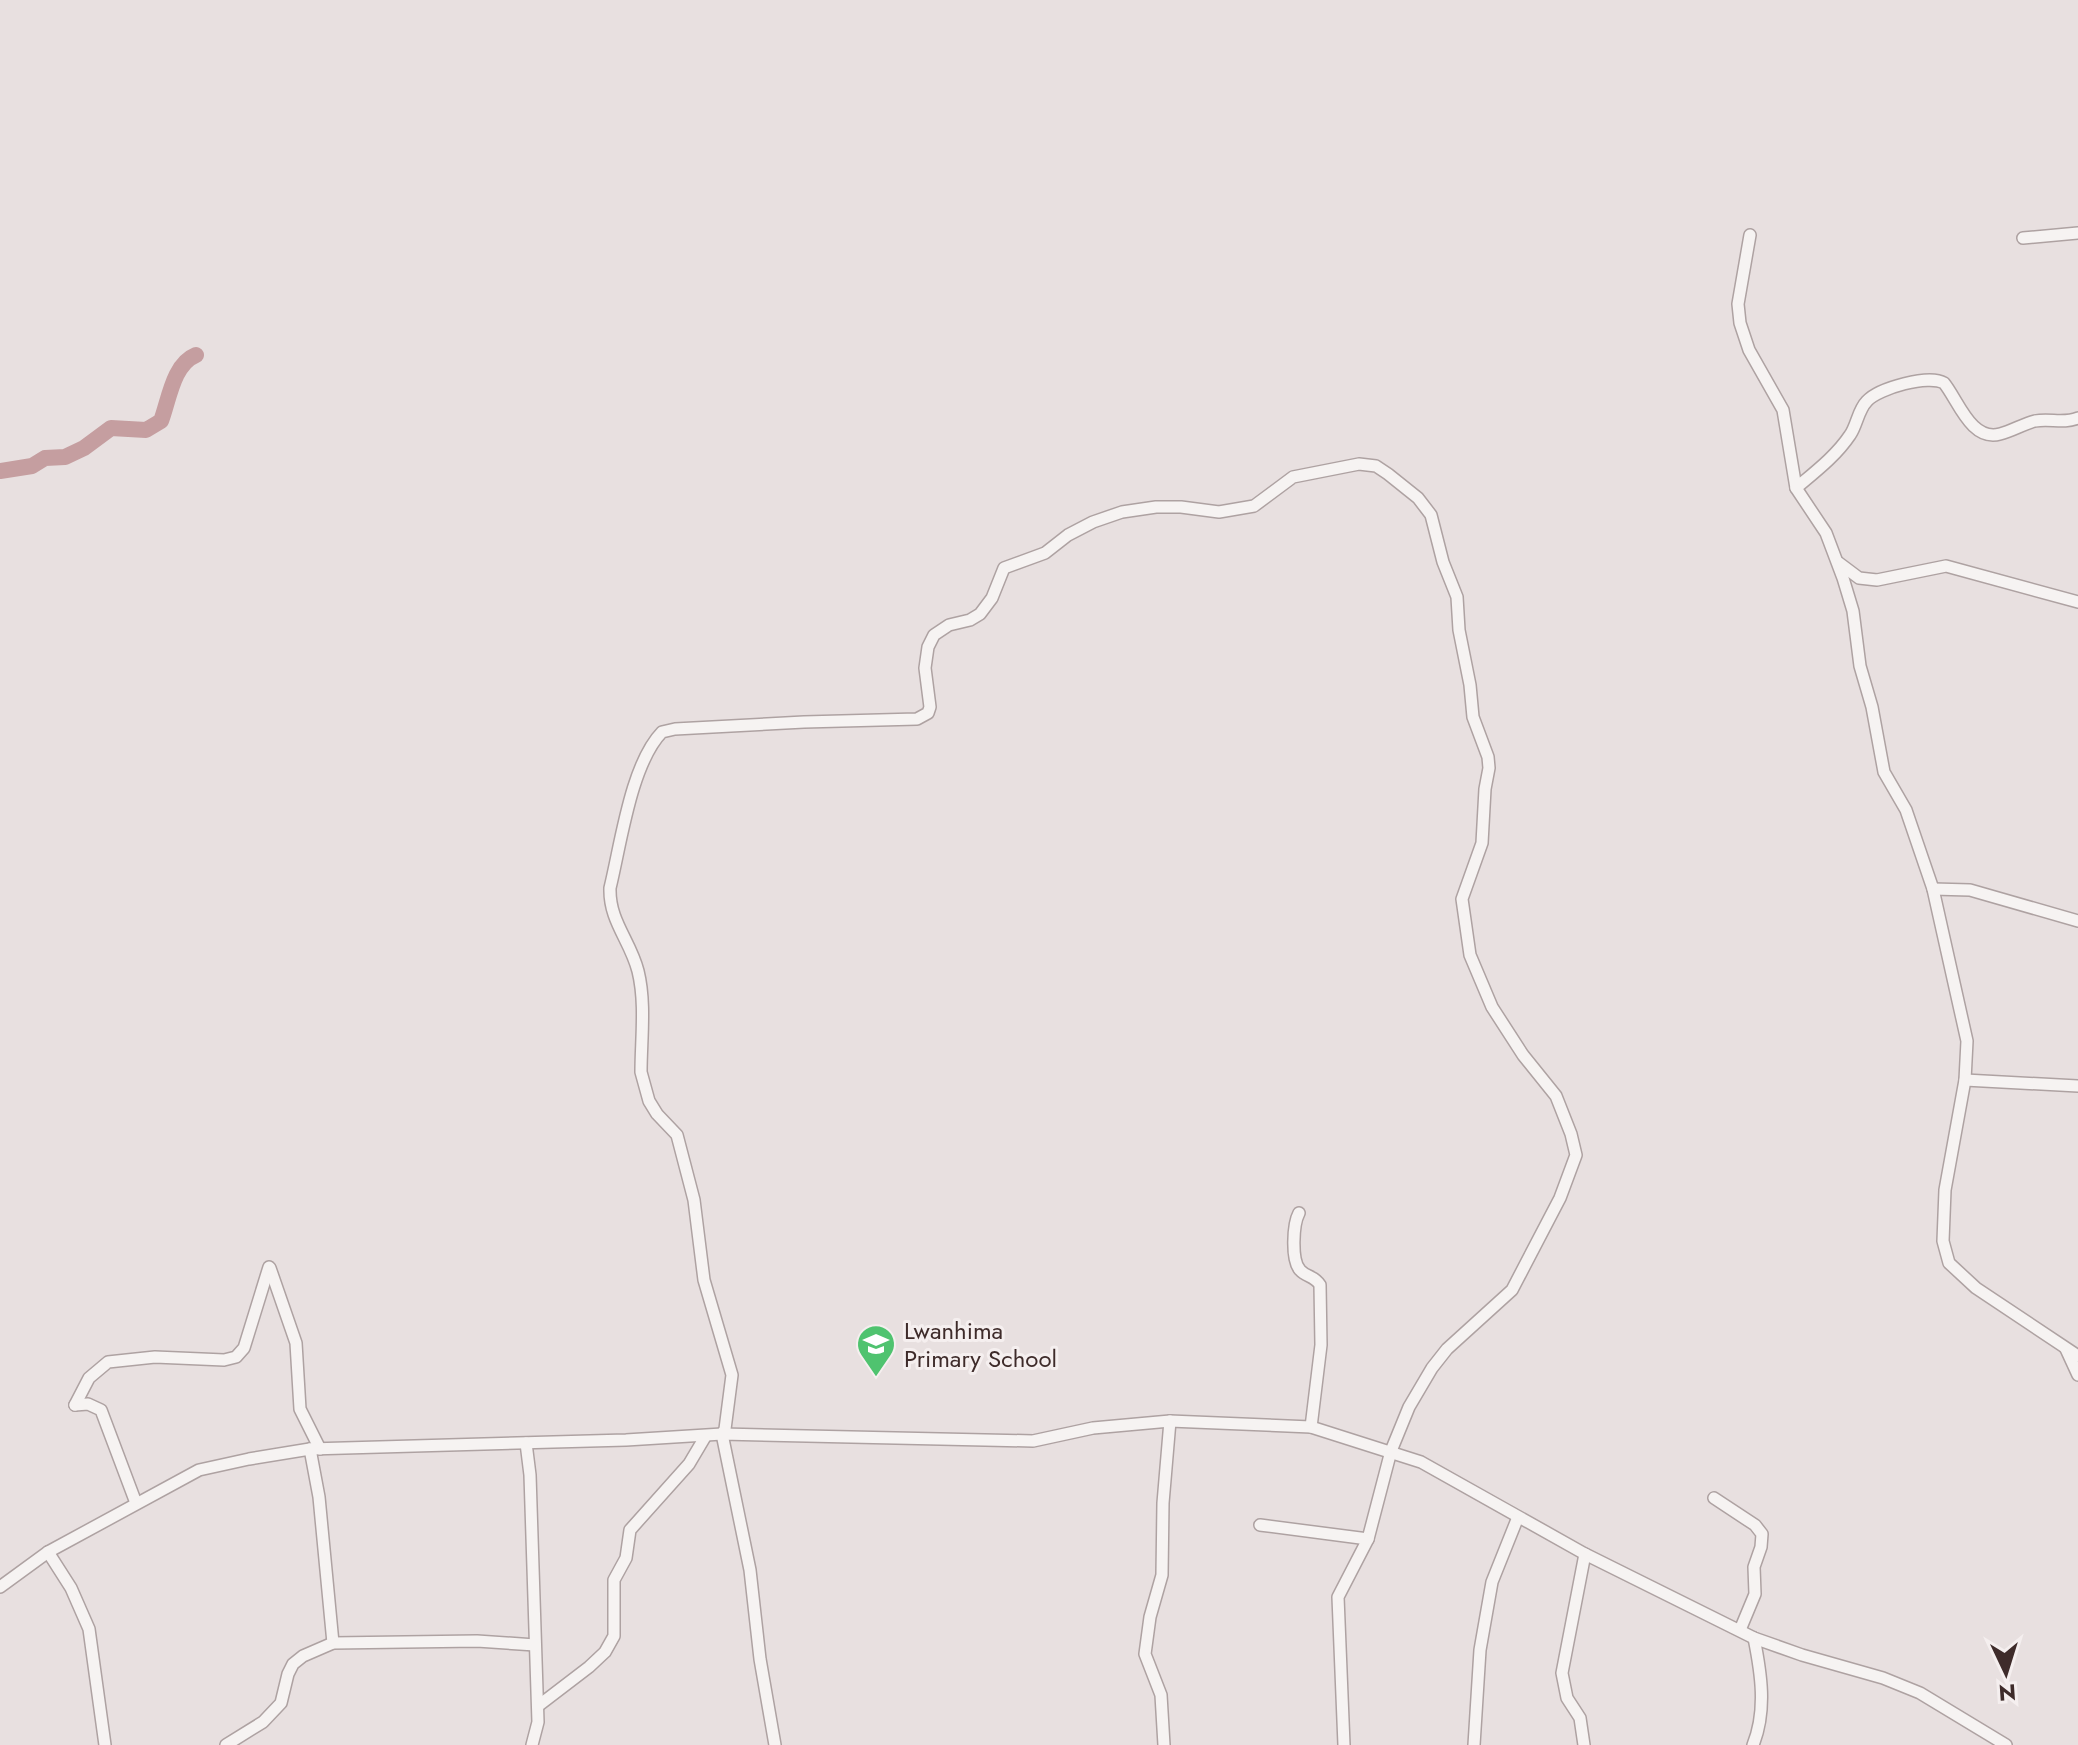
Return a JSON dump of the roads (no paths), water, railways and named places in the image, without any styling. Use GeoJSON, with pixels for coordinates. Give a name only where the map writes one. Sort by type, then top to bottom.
{"type":"FeatureCollection","features":[{"type":"Feature","properties":{"kind":"street"},"geometry":{"type":"LineString","coordinates":[[2023,238],[2078,233]]}},
{"type":"Feature","properties":{"kind":"street"},"geometry":{"type":"LineString","coordinates":[[1750,235],[1738,304],[1740,323],[1749,350],[1783,410],[1796,488],[1826,533],[1839,563],[1853,611],[1860,666],[1872,707],[1884,772],[1906,810],[1933,889],[1967,1041],[1965,1080],[1945,1190],[1943,1241],[1949,1263],[1976,1288],[2078,1356]]}},
{"type":"Feature","properties":{"kind":"street"},"geometry":{"type":"LineString","coordinates":[[1796,488],[1839,450],[1853,432],[1868,400],[1890,389],[1927,379],[1944,383],[1966,418],[1988,434],[2002,434],[2037,421],[2065,422],[2078,418]]}},
{"type":"Feature","properties":{"kind":"street"},"geometry":{"type":"LineString","coordinates":[[775,1745],[760,1659],[750,1570],[722,1434],[732,1375],[704,1280],[694,1200],[677,1135],[657,1114],[644,1086],[641,1072],[641,986],[610,901],[610,888],[635,784],[653,741],[662,732],[675,729],[917,719],[928,713],[930,707],[925,668],[928,647],[934,635],[949,625],[980,614],[992,598],[999,574],[1008,566],[1045,553],[1077,529],[1122,512],[1156,507],[1219,512],[1254,506],[1293,477],[1359,464],[1376,466],[1427,508],[1457,597],[1473,717],[1489,768],[1482,843],[1462,899],[1470,955],[1492,1007],[1523,1055],[1556,1096],[1576,1155],[1560,1198],[1512,1290],[1447,1349],[1432,1368],[1409,1407],[1391,1451],[1368,1539],[1341,1589],[1336,1606],[1344,1745]]}},
{"type":"Feature","properties":{"kind":"street"},"geometry":{"type":"LineString","coordinates":[[1839,563],[1859,578],[1877,580],[1946,566],[2078,602]]}},
{"type":"Feature","properties":{"kind":"street"},"geometry":{"type":"LineString","coordinates":[[1933,889],[1970,890],[2078,921]]}},
{"type":"Feature","properties":{"kind":"street"},"geometry":{"type":"LineString","coordinates":[[1965,1080],[2078,1086]]}},
{"type":"Feature","properties":{"kind":"street"},"geometry":{"type":"LineString","coordinates":[[1299,1213],[1295,1221],[1296,1264],[1300,1271],[1320,1285],[1319,1368],[1311,1427]]}},
{"type":"Feature","properties":{"kind":"street"},"geometry":{"type":"LineString","coordinates":[[136,1503],[101,1410],[88,1404],[75,1405],[89,1378],[108,1362],[155,1357],[224,1360],[236,1357],[249,1335],[269,1267],[296,1343],[300,1409],[315,1449],[333,1643]]}},
{"type":"Feature","properties":{"kind":"street"},"geometry":{"type":"LineString","coordinates":[[2066,1348],[2078,1375]]}},
{"type":"Feature","properties":{"kind":"street"},"geometry":{"type":"LineString","coordinates":[[1164,1745],[1161,1695],[1145,1654],[1150,1617],[1162,1575],[1163,1503],[1170,1421]]}},
{"type":"Feature","properties":{"kind":"street"},"geometry":{"type":"LineString","coordinates":[[0,1587],[48,1552],[199,1470],[315,1449],[722,1434],[1033,1441],[1093,1428],[1170,1421],[1311,1427],[1391,1451],[1442,1473],[1585,1554],[1754,1638],[1883,1678],[1920,1693],[2006,1745]]}},
{"type":"Feature","properties":{"kind":"street"},"geometry":{"type":"LineString","coordinates":[[538,1706],[605,1652],[614,1636],[614,1580],[626,1558],[630,1530],[689,1464],[705,1437]]}},
{"type":"Feature","properties":{"kind":"street"},"geometry":{"type":"LineString","coordinates":[[526,1443],[530,1475],[538,1706],[538,1722],[532,1745]]}},
{"type":"Feature","properties":{"kind":"street"},"geometry":{"type":"LineString","coordinates":[[1714,1498],[1755,1525],[1762,1534],[1754,1567],[1755,1594],[1740,1630]]}},
{"type":"Feature","properties":{"kind":"street"},"geometry":{"type":"LineString","coordinates":[[1474,1745],[1480,1650],[1492,1582],[1518,1517]]}},
{"type":"Feature","properties":{"kind":"street"},"geometry":{"type":"LineString","coordinates":[[1260,1525],[1368,1539]]}},
{"type":"Feature","properties":{"kind":"street"},"geometry":{"type":"LineString","coordinates":[[48,1552],[71,1588],[89,1629],[105,1745]]}},
{"type":"Feature","properties":{"kind":"street"},"geometry":{"type":"LineString","coordinates":[[1584,1745],[1580,1718],[1567,1698],[1562,1673],[1585,1554]]}},
{"type":"Feature","properties":{"kind":"street"},"geometry":{"type":"LineString","coordinates":[[1753,1745],[1759,1729],[1762,1677],[1754,1638]]}},
{"type":"Feature","properties":{"kind":"street"},"geometry":{"type":"LineString","coordinates":[[226,1745],[263,1722],[281,1703],[293,1664],[303,1656],[333,1643],[477,1641],[535,1645]]}},
{"type":"Feature","properties":{"kind":"waterway"},"geometry":{"type":"LineString","coordinates":[[0,471],[32,466],[45,458],[65,457],[84,448],[111,428],[146,430],[161,421],[177,374],[196,355]]}},
{"type":"Feature","properties":{"kind":"place","name":"Lwanhima Primary School"},"geometry":{"type":"Point","coordinates":[876,1378]}}]}
